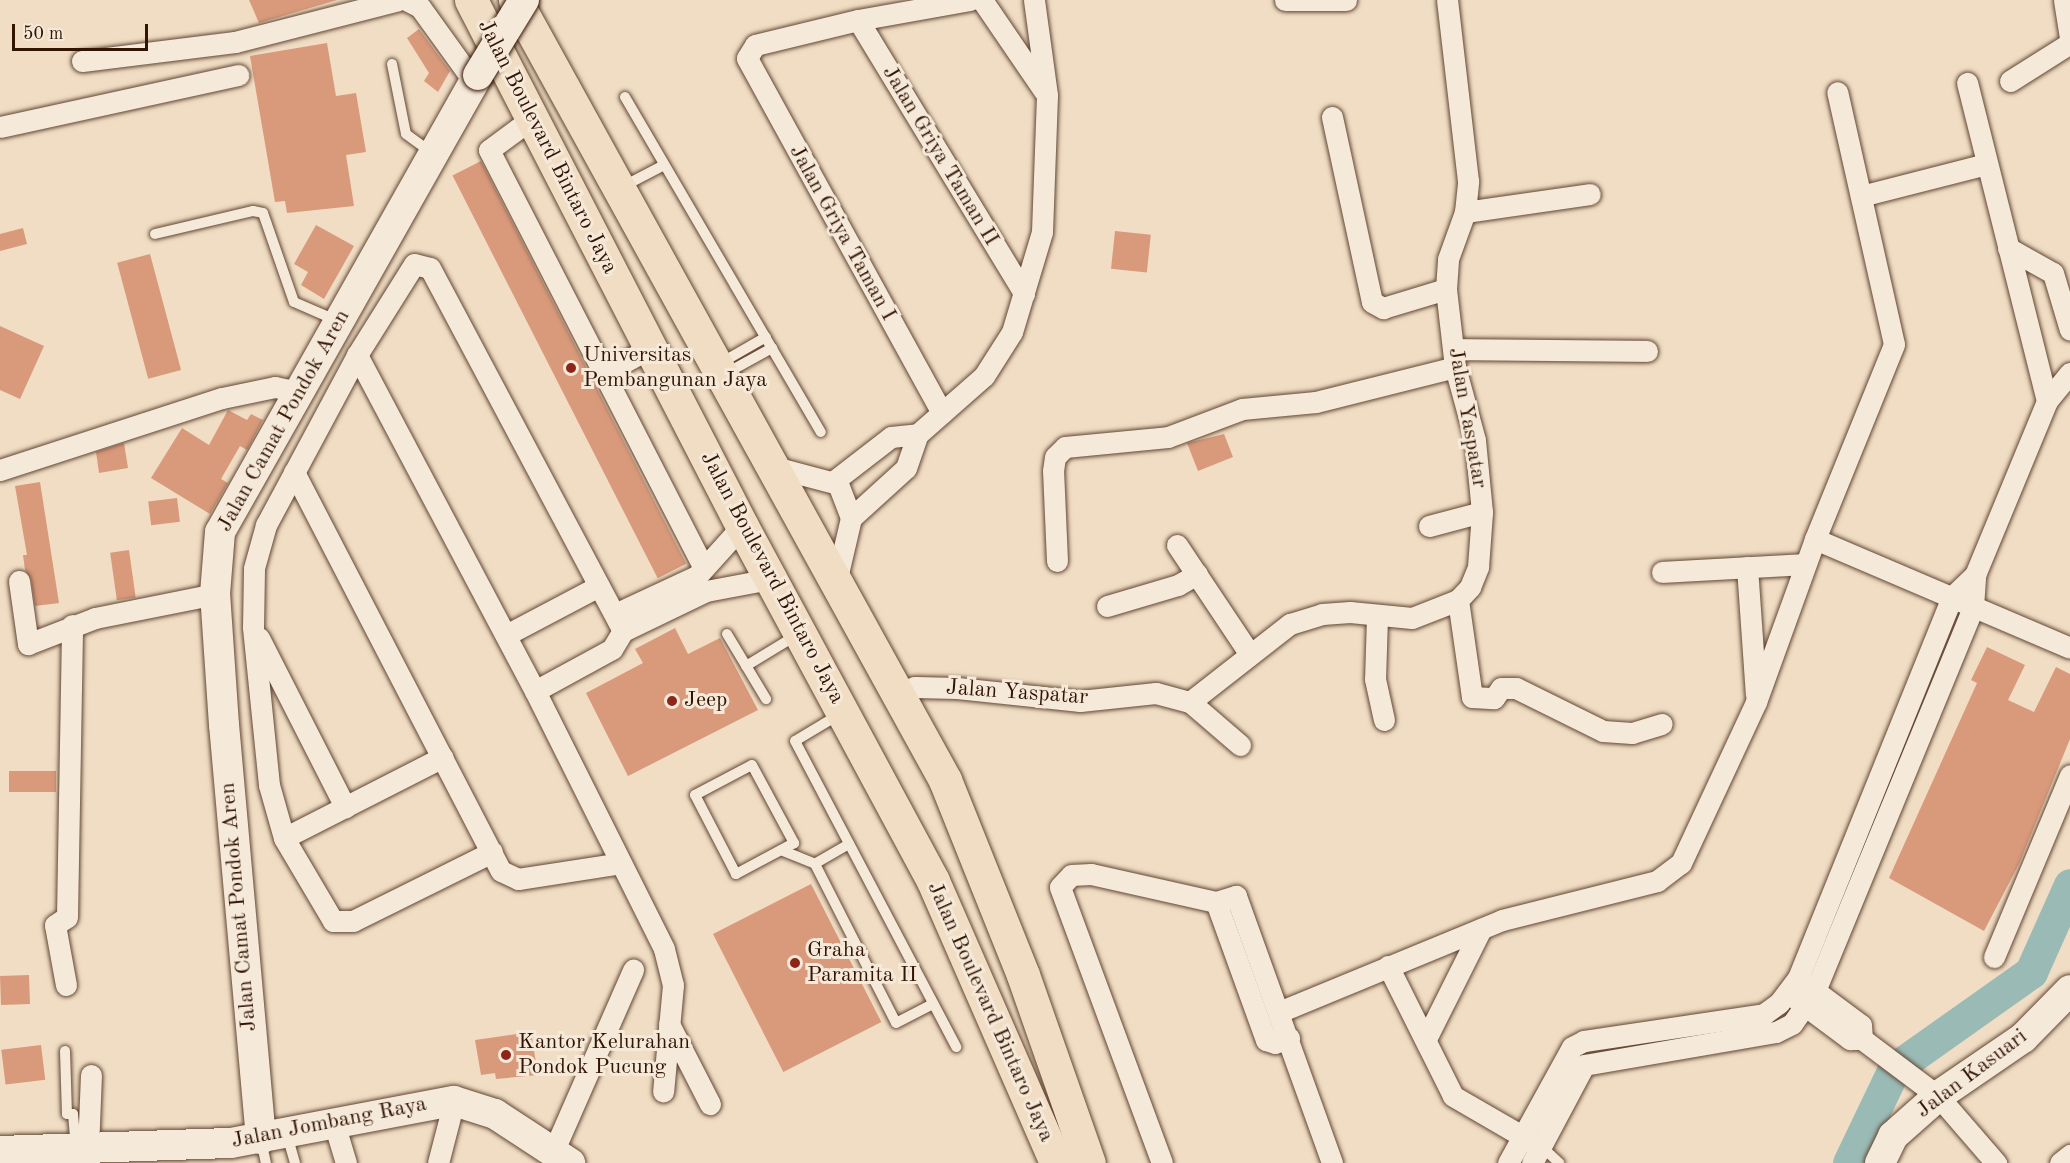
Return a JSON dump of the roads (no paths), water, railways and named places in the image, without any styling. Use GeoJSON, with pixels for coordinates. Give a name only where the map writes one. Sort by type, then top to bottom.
{"type":"FeatureCollection","features":[{"type":"Feature","properties":{"kind":"main road","name":"Jalan Boulevard Bintaro Jaya"},"geometry":{"type":"LineString","coordinates":[[471,0],[649,342],[741,525],[939,894],[1056,1163]]}},
{"type":"Feature","properties":{"kind":"main road","name":"Jalan Boulevard Bintaro Jaya"},"geometry":{"type":"LineString","coordinates":[[515,0],[722,369],[945,780],[983,870],[1027,985],[1089,1163]]}},
{"type":"Feature","properties":{"kind":"main road","name":"Jalan Camat Pondok Aren"},"geometry":{"type":"LineString","coordinates":[[271,1145],[241,945],[215,594],[221,527],[476,79],[524,0]]}},
{"type":"Feature","properties":{"kind":"main road"},"geometry":{"type":"LineString","coordinates":[[939,894],[953,904],[965,904],[973,898],[983,870]]}},
{"type":"Feature","properties":{"kind":"main road"},"geometry":{"type":"LineString","coordinates":[[1027,985],[1063,1041],[1112,1163]]}},
{"type":"Feature","properties":{"kind":"main road","name":"Jalan Kasuari"},"geometry":{"type":"LineString","coordinates":[[1880,1163],[1893,1136],[1938,1096],[2023,1038],[2059,1007],[2070,990]]}},
{"type":"Feature","properties":{"kind":"main road","name":"Jalan Jombang Raya"},"geometry":{"type":"LineString","coordinates":[[0,1151],[81,1154],[271,1145],[334,1123],[454,1101],[495,1113],[562,1156]]}},
{"type":"Feature","properties":{"kind":"street"},"geometry":{"type":"LineString","coordinates":[[82,61],[235,42],[398,0]]}},
{"type":"Feature","properties":{"kind":"street"},"geometry":{"type":"LineString","coordinates":[[406,0],[420,7],[476,79]]}},
{"type":"Feature","properties":{"kind":"street"},"geometry":{"type":"LineString","coordinates":[[858,20],[970,0]]}},
{"type":"Feature","properties":{"kind":"street"},"geometry":{"type":"LineString","coordinates":[[982,0],[1047,95]]}},
{"type":"Feature","properties":{"kind":"street"},"geometry":{"type":"LineString","coordinates":[[836,582],[851,518],[906,468],[918,434],[998,358],[1012,332],[1042,232],[1047,95],[1034,0]]}},
{"type":"Feature","properties":{"kind":"street"},"geometry":{"type":"LineString","coordinates":[[1285,0],[1346,0]]}},
{"type":"Feature","properties":{"kind":"street","name":"Jalan Yaspatar"},"geometry":{"type":"LineString","coordinates":[[1447,0],[1466,150],[1465,212],[1448,259],[1446,289],[1455,358],[1475,440],[1482,512],[1478,567],[1470,587],[1458,600]]}},
{"type":"Feature","properties":{"kind":"street"},"geometry":{"type":"LineString","coordinates":[[2064,0],[2070,36]]}},
{"type":"Feature","properties":{"kind":"street","name":"Jalan Griya Taman I"},"geometry":{"type":"LineString","coordinates":[[858,20],[755,45],[749,51],[748,65],[942,413]]}},
{"type":"Feature","properties":{"kind":"street","name":"Jalan Griya Taman II"},"geometry":{"type":"LineString","coordinates":[[858,20],[1024,292]]}},
{"type":"Feature","properties":{"kind":"street"},"geometry":{"type":"LineString","coordinates":[[2010,81],[2070,43]]}},
{"type":"Feature","properties":{"kind":"street"},"geometry":{"type":"LineString","coordinates":[[0,127],[238,75]]}},
{"type":"Feature","properties":{"kind":"street"},"geometry":{"type":"LineString","coordinates":[[1966,83],[2047,401]]}},
{"type":"Feature","properties":{"kind":"street"},"geometry":{"type":"LineString","coordinates":[[1279,1012],[1481,929],[1670,875],[1681,863],[1756,702],[1815,538],[1894,344],[1837,92]]}},
{"type":"Feature","properties":{"kind":"street"},"geometry":{"type":"LineString","coordinates":[[1332,117],[1372,302],[1383,308],[1446,289]]}},
{"type":"Feature","properties":{"kind":"street"},"geometry":{"type":"LineString","coordinates":[[531,119],[489,150],[601,368],[702,578]]}},
{"type":"Feature","properties":{"kind":"street"},"geometry":{"type":"LineString","coordinates":[[1861,196],[1987,164]]}},
{"type":"Feature","properties":{"kind":"street"},"geometry":{"type":"LineString","coordinates":[[1465,212],[1590,194]]}},
{"type":"Feature","properties":{"kind":"street"},"geometry":{"type":"LineString","coordinates":[[2008,248],[2053,273],[2070,330]]}},
{"type":"Feature","properties":{"kind":"street"},"geometry":{"type":"LineString","coordinates":[[492,852],[343,923],[326,914],[284,838],[269,785],[253,627],[254,568],[266,525],[357,355],[414,264],[430,268],[619,623],[612,649],[535,691]]}},
{"type":"Feature","properties":{"kind":"street"},"geometry":{"type":"LineString","coordinates":[[601,368],[649,342]]}},
{"type":"Feature","properties":{"kind":"street"},"geometry":{"type":"LineString","coordinates":[[1057,561],[1053,471],[1055,457],[1065,447],[1168,437],[1242,409],[1316,402],[1455,358],[1647,351]]}},
{"type":"Feature","properties":{"kind":"street"},"geometry":{"type":"LineString","coordinates":[[357,355],[535,691],[670,966],[673,985],[663,1092]]}},
{"type":"Feature","properties":{"kind":"street"},"geometry":{"type":"LineString","coordinates":[[1388,966],[1426,1039],[1452,1096],[1522,1136],[1537,1155],[1584,1065],[1784,1030],[1810,998],[1973,607],[1975,575],[2047,401],[2070,373]]}},
{"type":"Feature","properties":{"kind":"street"},"geometry":{"type":"LineString","coordinates":[[0,470],[222,398],[274,387],[298,392]]}},
{"type":"Feature","properties":{"kind":"street"},"geometry":{"type":"LineString","coordinates":[[834,481],[891,437],[918,434]]}},
{"type":"Feature","properties":{"kind":"street"},"geometry":{"type":"LineString","coordinates":[[774,467],[834,481]]}},
{"type":"Feature","properties":{"kind":"street"},"geometry":{"type":"LineString","coordinates":[[294,472],[501,871],[518,879],[621,863]]}},
{"type":"Feature","properties":{"kind":"street"},"geometry":{"type":"LineString","coordinates":[[834,481],[851,518]]}},
{"type":"Feature","properties":{"kind":"street"},"geometry":{"type":"LineString","coordinates":[[1429,526],[1482,512]]}},
{"type":"Feature","properties":{"kind":"street"},"geometry":{"type":"LineString","coordinates":[[619,623],[702,578],[741,525]]}},
{"type":"Feature","properties":{"kind":"street"},"geometry":{"type":"LineString","coordinates":[[1815,538],[2070,648]]}},
{"type":"Feature","properties":{"kind":"street"},"geometry":{"type":"LineString","coordinates":[[1177,545],[1249,653]]}},
{"type":"Feature","properties":{"kind":"street"},"geometry":{"type":"LineString","coordinates":[[1662,572],[1805,564]]}},
{"type":"Feature","properties":{"kind":"street"},"geometry":{"type":"LineString","coordinates":[[1747,567],[1756,702]]}},
{"type":"Feature","properties":{"kind":"street"},"geometry":{"type":"LineString","coordinates":[[1107,606],[1178,585],[1197,573]]}},
{"type":"Feature","properties":{"kind":"street"},"geometry":{"type":"LineString","coordinates":[[1508,1163],[1563,1058],[1584,1041],[1764,1014],[1792,985],[1952,597],[1975,575]]}},
{"type":"Feature","properties":{"kind":"street"},"geometry":{"type":"LineString","coordinates":[[702,578],[770,579]]}},
{"type":"Feature","properties":{"kind":"street"},"geometry":{"type":"LineString","coordinates":[[19,581],[28,644],[72,625],[215,594]]}},
{"type":"Feature","properties":{"kind":"street"},"geometry":{"type":"LineString","coordinates":[[506,635],[598,586]]}},
{"type":"Feature","properties":{"kind":"street"},"geometry":{"type":"LineString","coordinates":[[1240,745],[1190,702],[1249,653],[1307,618],[1350,612],[1377,617],[1412,618],[1458,600],[1472,697],[1494,698],[1501,688],[1516,688],[1603,731],[1632,733],[1662,724]]}},
{"type":"Feature","properties":{"kind":"street"},"geometry":{"type":"LineString","coordinates":[[1377,617],[1375,679],[1384,720]]}},
{"type":"Feature","properties":{"kind":"street"},"geometry":{"type":"LineString","coordinates":[[66,985],[55,926],[67,917],[72,625]]}},
{"type":"Feature","properties":{"kind":"street"},"geometry":{"type":"LineString","coordinates":[[253,627],[345,807]]}},
{"type":"Feature","properties":{"kind":"street","name":"Jalan Yaspatar"},"geometry":{"type":"LineString","coordinates":[[899,693],[915,687],[957,688],[1080,701],[1156,693],[1190,702]]}},
{"type":"Feature","properties":{"kind":"street"},"geometry":{"type":"LineString","coordinates":[[284,838],[443,757]]}},
{"type":"Feature","properties":{"kind":"street"},"geometry":{"type":"LineString","coordinates":[[1994,957],[2070,775]]}},
{"type":"Feature","properties":{"kind":"street"},"geometry":{"type":"LineString","coordinates":[[1162,1163],[1060,886],[1071,875],[1090,874],[1216,902],[1233,896],[1239,899],[1332,1163]]}},
{"type":"Feature","properties":{"kind":"street"},"geometry":{"type":"LineString","coordinates":[[1216,902],[1266,1040],[1275,1044],[1289,1038]]}},
{"type":"Feature","properties":{"kind":"street"},"geometry":{"type":"LineString","coordinates":[[1426,1039],[1481,929]]}},
{"type":"Feature","properties":{"kind":"street"},"geometry":{"type":"LineString","coordinates":[[562,1156],[633,970]]}},
{"type":"Feature","properties":{"kind":"street"},"geometry":{"type":"LineString","coordinates":[[1792,985],[1810,998],[1861,1025],[1864,1040],[1938,1096],[1996,1163]]}},
{"type":"Feature","properties":{"kind":"street"},"geometry":{"type":"LineString","coordinates":[[669,1024],[710,1104]]}},
{"type":"Feature","properties":{"kind":"street"},"geometry":{"type":"LineString","coordinates":[[81,1154],[91,1076]]}},
{"type":"Feature","properties":{"kind":"street"},"geometry":{"type":"LineString","coordinates":[[438,1163],[454,1101]]}},
{"type":"Feature","properties":{"kind":"street"},"geometry":{"type":"LineString","coordinates":[[334,1123],[346,1163]]}},
{"type":"Feature","properties":{"kind":"street"},"geometry":{"type":"LineString","coordinates":[[2060,1163],[2070,1155]]}},
{"type":"Feature","properties":{"kind":"lane"},"geometry":{"type":"LineString","coordinates":[[392,64],[406,134],[433,154]]}},
{"type":"Feature","properties":{"kind":"lane"},"geometry":{"type":"LineString","coordinates":[[625,97],[821,432]]}},
{"type":"Feature","properties":{"kind":"lane"},"geometry":{"type":"LineString","coordinates":[[621,192],[666,168]]}},
{"type":"Feature","properties":{"kind":"lane"},"geometry":{"type":"LineString","coordinates":[[155,234],[253,211],[263,213],[294,302],[338,321]]}},
{"type":"Feature","properties":{"kind":"lane"},"geometry":{"type":"LineString","coordinates":[[722,369],[766,338]]}},
{"type":"Feature","properties":{"kind":"lane"},"geometry":{"type":"LineString","coordinates":[[722,369],[772,348]]}},
{"type":"Feature","properties":{"kind":"lane"},"geometry":{"type":"LineString","coordinates":[[727,634],[766,699]]}},
{"type":"Feature","properties":{"kind":"lane"},"geometry":{"type":"LineString","coordinates":[[746,666],[800,634]]}},
{"type":"Feature","properties":{"kind":"lane"},"geometry":{"type":"LineString","coordinates":[[843,712],[795,741],[956,1047]]}},
{"type":"Feature","properties":{"kind":"lane"},"geometry":{"type":"LineString","coordinates":[[752,765],[794,843],[781,850],[736,874],[695,795],[752,765]]}},
{"type":"Feature","properties":{"kind":"lane"},"geometry":{"type":"LineString","coordinates":[[815,864],[849,844]]}},
{"type":"Feature","properties":{"kind":"lane"},"geometry":{"type":"LineString","coordinates":[[781,850],[815,864],[896,1023],[933,1004]]}},
{"type":"Feature","properties":{"kind":"lane"},"geometry":{"type":"LineString","coordinates":[[65,1051],[67,1114],[73,1114],[81,1154]]}},
{"type":"Feature","properties":{"kind":"lane"},"geometry":{"type":"LineString","coordinates":[[271,1145],[295,1163]]}},
{"type":"Feature","properties":{"kind":"lane"},"geometry":{"type":"LineString","coordinates":[[1537,1155],[1559,1163]]}},
{"type":"Feature","properties":{"kind":"waterway"},"geometry":{"type":"LineString","coordinates":[[1849,1163],[1894,1069],[2031,972],[2070,885]]}},
{"type":"Feature","properties":{"kind":"place","name":"Universitas Pembangunan Jaya"},"geometry":{"type":"Point","coordinates":[571,368]}},
{"type":"Feature","properties":{"kind":"place","name":"Jeep"},"geometry":{"type":"Point","coordinates":[672,701]}},
{"type":"Feature","properties":{"kind":"place","name":"Graha Paramita II"},"geometry":{"type":"Point","coordinates":[795,963]}},
{"type":"Feature","properties":{"kind":"place","name":"Kantor Kelurahan Pondok Pucung"},"geometry":{"type":"Point","coordinates":[506,1055]}}]}
